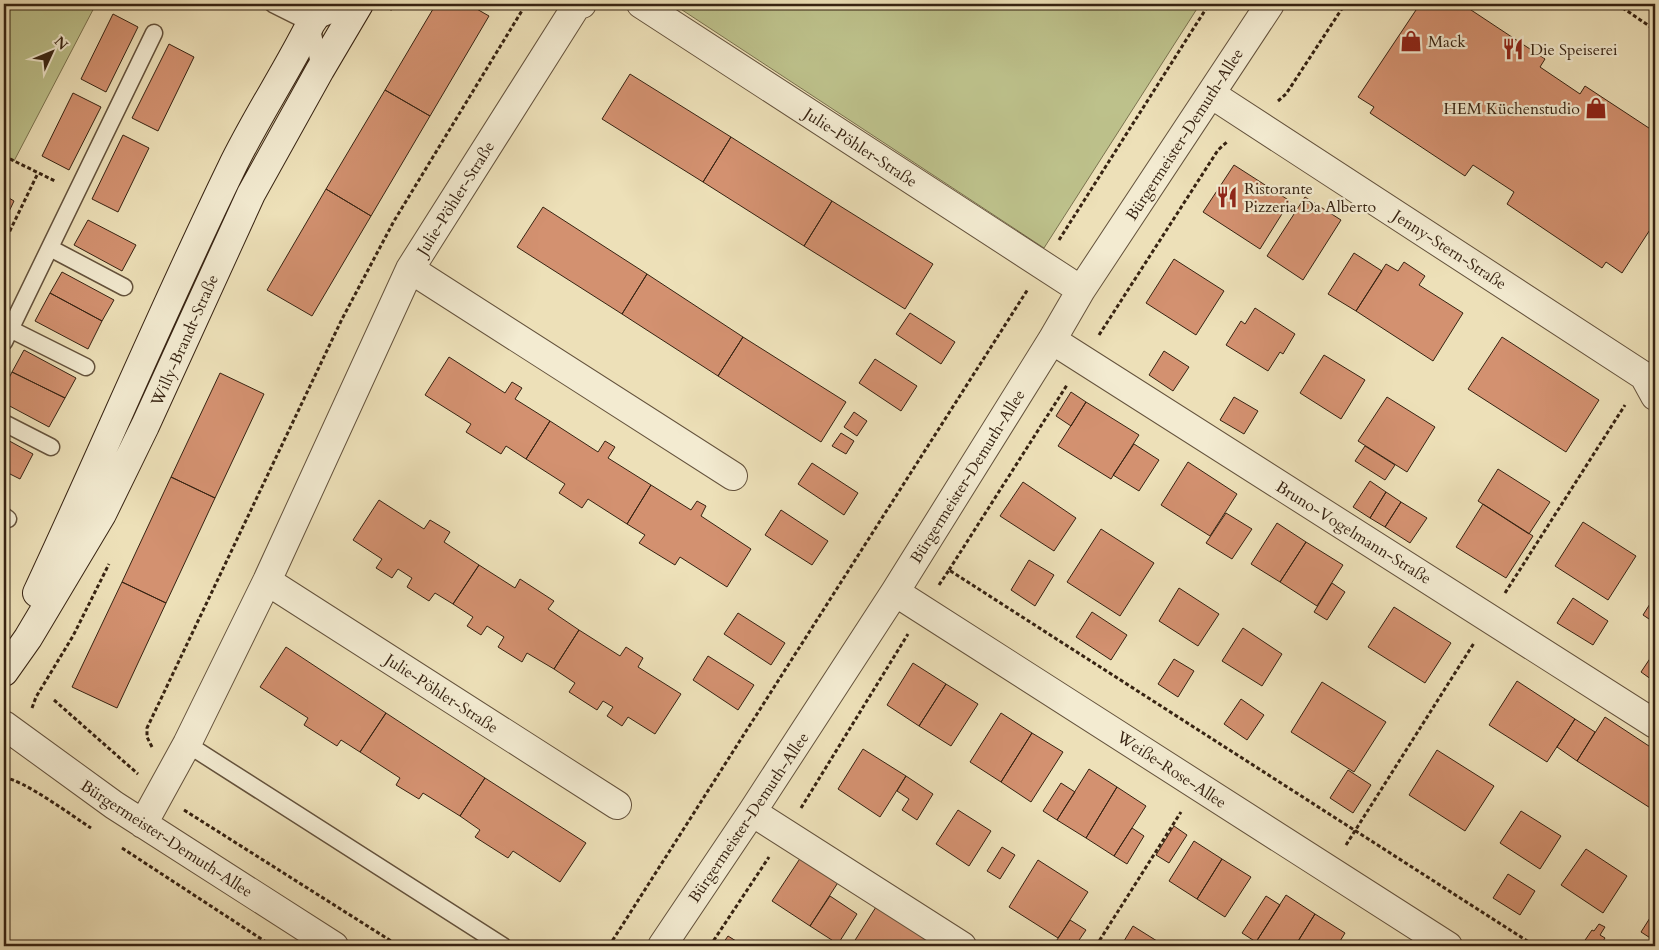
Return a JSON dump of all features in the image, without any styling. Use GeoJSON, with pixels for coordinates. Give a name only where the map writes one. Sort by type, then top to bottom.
{"type":"FeatureCollection","features":[{"type":"Feature","properties":{"kind":"street","name":"Willy-Brandt-Straße"},"geometry":{"type":"LineString","coordinates":[[4,672],[28,638],[102,514],[145,426],[251,194],[359,4]]}},
{"type":"Feature","properties":{"kind":"street","name":"Julie-Pöhler-Straße"},"geometry":{"type":"LineString","coordinates":[[143,824],[188,744],[267,580],[410,269],[577,6],[582,4]]}},
{"type":"Feature","properties":{"kind":"street","name":"Julie-Pöhler-Straße"},"geometry":{"type":"LineString","coordinates":[[641,4],[1081,290]]}},
{"type":"Feature","properties":{"kind":"street","name":"Bürgermeister-Demuth-Allee"},"geometry":{"type":"LineString","coordinates":[[662,946],[752,812],[895,592],[1052,340],[1081,290],[1270,4]]}},
{"type":"Feature","properties":{"kind":"street","name":"Willy-Brandt-Straße"},"geometry":{"type":"LineString","coordinates":[[4,662],[87,485],[156,325],[232,167],[317,14]]}},
{"type":"Feature","properties":{"kind":"street","name":"Jenny-Stern-Straße"},"geometry":{"type":"LineString","coordinates":[[1211,94],[1644,376],[1655,396]]}},
{"type":"Feature","properties":{"kind":"street","name":"Julie-Pöhler-Straße"},"geometry":{"type":"LineString","coordinates":[[410,269],[733,476]]}},
{"type":"Feature","properties":{"kind":"street","name":"Bruno-Vogelmann-Straße"},"geometry":{"type":"LineString","coordinates":[[1052,340],[1655,724]]}},
{"type":"Feature","properties":{"kind":"street","name":"Julie-Pöhler-Straße"},"geometry":{"type":"LineString","coordinates":[[267,580],[617,805]]}},
{"type":"Feature","properties":{"kind":"street","name":"Weiße-Rose-Allee"},"geometry":{"type":"LineString","coordinates":[[895,592],[1448,946]]}},
{"type":"Feature","properties":{"kind":"street","name":"Bürgermeister-Demuth-Allee"},"geometry":{"type":"LineString","coordinates":[[4,725],[114,806],[334,946]]}},
{"type":"Feature","properties":{"kind":"street"},"geometry":{"type":"LineString","coordinates":[[752,812],[962,946]]}},
{"type":"Feature","properties":{"kind":"lane"},"geometry":{"type":"LineString","coordinates":[[273,4],[317,14],[359,4]]}},
{"type":"Feature","properties":{"kind":"lane"},"geometry":{"type":"LineString","coordinates":[[317,14],[320,70]]}},
{"type":"Feature","properties":{"kind":"lane"},"geometry":{"type":"LineString","coordinates":[[86,367],[7,335],[154,33]]}},
{"type":"Feature","properties":{"kind":"lane"},"geometry":{"type":"LineString","coordinates":[[50,248],[124,287]]}},
{"type":"Feature","properties":{"kind":"lane"},"geometry":{"type":"LineString","coordinates":[[4,423],[51,447]]}},
{"type":"Feature","properties":{"kind":"lane"},"geometry":{"type":"LineString","coordinates":[[188,744],[504,946]]}},
{"type":"Feature","properties":{"kind":"path"},"geometry":{"type":"LineString","coordinates":[[153,750],[147,737],[147,728],[342,319],[394,221],[526,4]]}},
{"type":"Feature","properties":{"kind":"path"},"geometry":{"type":"LineString","coordinates":[[609,946],[1209,4]]}},
{"type":"Feature","properties":{"kind":"path"},"geometry":{"type":"LineString","coordinates":[[710,946],[785,833],[923,610],[1218,150],[1286,94],[1345,4]]}},
{"type":"Feature","properties":{"kind":"path"},"geometry":{"type":"LineString","coordinates":[[1617,4],[1655,30]]}},
{"type":"Feature","properties":{"kind":"path"},"geometry":{"type":"LineString","coordinates":[[4,156],[77,192]]}},
{"type":"Feature","properties":{"kind":"path"},"geometry":{"type":"LineString","coordinates":[[4,243],[38,173]]}},
{"type":"Feature","properties":{"kind":"path"},"geometry":{"type":"LineString","coordinates":[[949,570],[1535,946]]}},
{"type":"Feature","properties":{"kind":"path"},"geometry":{"type":"LineString","coordinates":[[54,700],[160,794],[399,946]]}},
{"type":"Feature","properties":{"kind":"path"},"geometry":{"type":"LineString","coordinates":[[4,778],[23,784],[97,832]]}},
{"type":"Feature","properties":{"kind":"path"},"geometry":{"type":"LineString","coordinates":[[1096,946],[1198,786]]}},
{"type":"Feature","properties":{"kind":"path"},"geometry":{"type":"LineString","coordinates":[[119,847],[272,946]]}},
{"type":"Feature","properties":{"kind":"green space"},"geometry":{"type":"Polygon","coordinates":[[[4,4],[96,4],[14,161],[4,156],[4,4]]]}},
{"type":"Feature","properties":{"kind":"green space"},"geometry":{"type":"Polygon","coordinates":[[[673,4],[1200,4],[1044,248],[673,4]]]}},
{"type":"Feature","properties":{"kind":"building"},"geometry":{"type":"Polygon","coordinates":[[[436,4],[468,4],[489,16],[430,116],[385,90],[436,4]]]}},
{"type":"Feature","properties":{"kind":"building"},"geometry":{"type":"Polygon","coordinates":[[[1420,4],[1462,4],[1545,59],[1540,67],[1580,94],[1585,86],[1655,132],[1655,222],[1622,273],[1606,262],[1602,268],[1507,204],[1514,192],[1473,165],[1465,176],[1370,113],[1374,107],[1358,97],[1420,4]]]}},
{"type":"Feature","properties":{"kind":"building"},"geometry":{"type":"Polygon","coordinates":[[[113,14],[138,27],[106,92],[81,79],[113,14]]]}},
{"type":"Feature","properties":{"kind":"building"},"geometry":{"type":"Polygon","coordinates":[[[169,44],[194,57],[158,131],[132,118],[169,44]]]}},
{"type":"Feature","properties":{"kind":"building"},"geometry":{"type":"Polygon","coordinates":[[[630,74],[731,137],[703,182],[602,119],[630,74]]]}},
{"type":"Feature","properties":{"kind":"building"},"geometry":{"type":"Polygon","coordinates":[[[385,90],[430,116],[371,216],[326,189],[385,90]]]}},
{"type":"Feature","properties":{"kind":"building"},"geometry":{"type":"Polygon","coordinates":[[[73,93],[101,107],[69,170],[42,156],[73,93]]]}},
{"type":"Feature","properties":{"kind":"building"},"geometry":{"type":"Polygon","coordinates":[[[123,135],[149,148],[118,212],[92,199],[123,135]]]}},
{"type":"Feature","properties":{"kind":"building"},"geometry":{"type":"Polygon","coordinates":[[[731,137],[832,201],[804,246],[703,182],[731,137]]]}},
{"type":"Feature","properties":{"kind":"building"},"geometry":{"type":"Polygon","coordinates":[[[1234,165],[1290,201],[1260,249],[1203,212],[1234,165]]]}},
{"type":"Feature","properties":{"kind":"building"},"geometry":{"type":"Polygon","coordinates":[[[326,189],[371,216],[312,316],[267,290],[326,189]]]}},
{"type":"Feature","properties":{"kind":"building"},"geometry":{"type":"Polygon","coordinates":[[[4,195],[14,201],[4,222],[4,195]]]}},
{"type":"Feature","properties":{"kind":"building"},"geometry":{"type":"Polygon","coordinates":[[[1305,197],[1341,220],[1303,280],[1267,256],[1305,197]]]}},
{"type":"Feature","properties":{"kind":"building"},"geometry":{"type":"Polygon","coordinates":[[[832,201],[933,264],[905,309],[804,246],[832,201]]]}},
{"type":"Feature","properties":{"kind":"building"},"geometry":{"type":"Polygon","coordinates":[[[543,207],[647,274],[622,314],[517,247],[543,207]]]}},
{"type":"Feature","properties":{"kind":"building"},"geometry":{"type":"Polygon","coordinates":[[[88,220],[136,245],[122,271],[74,245],[88,220]]]}},
{"type":"Feature","properties":{"kind":"building"},"geometry":{"type":"Polygon","coordinates":[[[1354,253],[1382,271],[1356,311],[1328,294],[1354,253]]]}},
{"type":"Feature","properties":{"kind":"building"},"geometry":{"type":"Polygon","coordinates":[[[1174,259],[1224,291],[1196,335],[1146,303],[1174,259]]]}},
{"type":"Feature","properties":{"kind":"building"},"geometry":{"type":"Polygon","coordinates":[[[1404,262],[1425,276],[1419,285],[1463,313],[1433,361],[1356,311],[1386,264],[1398,271],[1404,262]]]}},
{"type":"Feature","properties":{"kind":"building"},"geometry":{"type":"Polygon","coordinates":[[[62,272],[114,300],[102,321],[50,293],[62,272]]]}},
{"type":"Feature","properties":{"kind":"building"},"geometry":{"type":"Polygon","coordinates":[[[647,274],[743,337],[718,376],[622,314],[647,274]]]}},
{"type":"Feature","properties":{"kind":"building"},"geometry":{"type":"Polygon","coordinates":[[[50,293],[102,321],[88,349],[35,321],[50,293]]]}},
{"type":"Feature","properties":{"kind":"building"},"geometry":{"type":"Polygon","coordinates":[[[1255,308],[1295,334],[1283,354],[1280,352],[1268,371],[1226,345],[1241,321],[1245,324],[1255,308]]]}},
{"type":"Feature","properties":{"kind":"building"},"geometry":{"type":"Polygon","coordinates":[[[910,313],[955,342],[941,364],[896,334],[910,313]]]}},
{"type":"Feature","properties":{"kind":"building"},"geometry":{"type":"Polygon","coordinates":[[[743,337],[846,402],[821,442],[718,376],[743,337]]]}},
{"type":"Feature","properties":{"kind":"building"},"geometry":{"type":"Polygon","coordinates":[[[1502,337],[1599,400],[1566,452],[1468,389],[1502,337]]]}},
{"type":"Feature","properties":{"kind":"building"},"geometry":{"type":"Polygon","coordinates":[[[24,350],[76,378],[65,398],[12,372],[24,350]]]}},
{"type":"Feature","properties":{"kind":"building"},"geometry":{"type":"Polygon","coordinates":[[[1164,351],[1189,367],[1173,391],[1149,375],[1164,351]]]}},
{"type":"Feature","properties":{"kind":"building"},"geometry":{"type":"Polygon","coordinates":[[[1324,355],[1365,380],[1341,419],[1300,393],[1324,355]]]}},
{"type":"Feature","properties":{"kind":"building"},"geometry":{"type":"Polygon","coordinates":[[[449,357],[505,393],[512,382],[522,388],[515,399],[550,421],[526,459],[506,446],[501,454],[466,432],[471,424],[425,395],[449,357]]]}},
{"type":"Feature","properties":{"kind":"building"},"geometry":{"type":"Polygon","coordinates":[[[875,359],[917,386],[901,411],[859,383],[875,359]]]}},
{"type":"Feature","properties":{"kind":"building"},"geometry":{"type":"Polygon","coordinates":[[[12,372],[65,398],[49,427],[4,403],[4,388],[12,372]]]}},
{"type":"Feature","properties":{"kind":"building"},"geometry":{"type":"Polygon","coordinates":[[[220,373],[264,394],[215,498],[171,477],[220,373]]]}},
{"type":"Feature","properties":{"kind":"building"},"geometry":{"type":"Polygon","coordinates":[[[1071,392],[1086,402],[1071,426],[1056,416],[1071,392]]]}},
{"type":"Feature","properties":{"kind":"building"},"geometry":{"type":"Polygon","coordinates":[[[1234,397],[1258,411],[1244,434],[1220,420],[1234,397]]]}},
{"type":"Feature","properties":{"kind":"building"},"geometry":{"type":"Polygon","coordinates":[[[1387,397],[1435,427],[1407,472],[1358,441],[1387,397]]]}},
{"type":"Feature","properties":{"kind":"building"},"geometry":{"type":"Polygon","coordinates":[[[1086,402],[1139,435],[1111,479],[1058,446],[1086,402]]]}},
{"type":"Feature","properties":{"kind":"building"},"geometry":{"type":"Polygon","coordinates":[[[854,412],[867,421],[857,436],[844,427],[854,412]]]}},
{"type":"Feature","properties":{"kind":"building"},"geometry":{"type":"Polygon","coordinates":[[[550,421],[598,452],[605,441],[615,447],[608,458],[651,485],[627,524],[588,499],[582,508],[559,493],[565,484],[526,459],[550,421]]]}},
{"type":"Feature","properties":{"kind":"building"},"geometry":{"type":"Polygon","coordinates":[[[841,433],[854,441],[846,454],[832,446],[841,433]]]}},
{"type":"Feature","properties":{"kind":"building"},"geometry":{"type":"Polygon","coordinates":[[[4,438],[33,454],[20,479],[4,471],[4,438]]]}},
{"type":"Feature","properties":{"kind":"building"},"geometry":{"type":"Polygon","coordinates":[[[1134,444],[1159,460],[1139,491],[1113,475],[1134,444]]]}},
{"type":"Feature","properties":{"kind":"building"},"geometry":{"type":"Polygon","coordinates":[[[1365,446],[1395,465],[1385,480],[1355,461],[1365,446]]]}},
{"type":"Feature","properties":{"kind":"building"},"geometry":{"type":"Polygon","coordinates":[[[1188,462],[1237,494],[1210,536],[1161,505],[1188,462]]]}},
{"type":"Feature","properties":{"kind":"building"},"geometry":{"type":"Polygon","coordinates":[[[812,463],[858,493],[844,515],[798,484],[812,463]]]}},
{"type":"Feature","properties":{"kind":"building"},"geometry":{"type":"Polygon","coordinates":[[[1498,469],[1550,502],[1529,534],[1478,501],[1498,469]]]}},
{"type":"Feature","properties":{"kind":"building"},"geometry":{"type":"Polygon","coordinates":[[[171,477],[215,498],[166,603],[122,582],[171,477]]]}},
{"type":"Feature","properties":{"kind":"building"},"geometry":{"type":"Polygon","coordinates":[[[1370,481],[1386,492],[1370,518],[1353,507],[1370,481]]]}},
{"type":"Feature","properties":{"kind":"building"},"geometry":{"type":"Polygon","coordinates":[[[1023,482],[1076,518],[1054,551],[1000,516],[1023,482]]]}},
{"type":"Feature","properties":{"kind":"building"},"geometry":{"type":"Polygon","coordinates":[[[651,485],[691,510],[697,501],[706,506],[701,516],[751,549],[727,587],[680,557],[675,565],[639,543],[645,535],[627,524],[651,485]]]}},
{"type":"Feature","properties":{"kind":"building"},"geometry":{"type":"Polygon","coordinates":[[[1386,492],[1401,502],[1385,527],[1370,518],[1386,492]]]}},
{"type":"Feature","properties":{"kind":"building"},"geometry":{"type":"Polygon","coordinates":[[[379,500],[424,529],[430,520],[450,532],[444,542],[479,565],[453,604],[435,593],[429,601],[407,587],[412,578],[398,569],[392,578],[376,568],[382,559],[353,540],[379,500]]]}},
{"type":"Feature","properties":{"kind":"building"},"geometry":{"type":"Polygon","coordinates":[[[1401,502],[1427,518],[1410,543],[1385,527],[1401,502]]]}},
{"type":"Feature","properties":{"kind":"building"},"geometry":{"type":"Polygon","coordinates":[[[1483,504],[1533,536],[1506,578],[1456,547],[1483,504]]]}},
{"type":"Feature","properties":{"kind":"building"},"geometry":{"type":"Polygon","coordinates":[[[781,510],[828,541],[812,565],[765,535],[781,510]]]}},
{"type":"Feature","properties":{"kind":"building"},"geometry":{"type":"Polygon","coordinates":[[[1226,513],[1252,529],[1232,559],[1206,543],[1226,513]]]}},
{"type":"Feature","properties":{"kind":"building"},"geometry":{"type":"Polygon","coordinates":[[[1583,522],[1636,556],[1608,600],[1555,566],[1583,522]]]}},
{"type":"Feature","properties":{"kind":"building"},"geometry":{"type":"Polygon","coordinates":[[[1277,523],[1306,542],[1280,582],[1251,564],[1277,523]]]}},
{"type":"Feature","properties":{"kind":"building"},"geometry":{"type":"Polygon","coordinates":[[[1101,529],[1154,563],[1120,616],[1067,582],[1101,529]]]}},
{"type":"Feature","properties":{"kind":"building"},"geometry":{"type":"Polygon","coordinates":[[[1306,542],[1343,565],[1317,606],[1280,582],[1306,542]]]}},
{"type":"Feature","properties":{"kind":"building"},"geometry":{"type":"Polygon","coordinates":[[[1029,560],[1054,575],[1035,606],[1011,590],[1029,560]]]}},
{"type":"Feature","properties":{"kind":"building"},"geometry":{"type":"Polygon","coordinates":[[[479,565],[515,588],[520,579],[554,601],[548,609],[579,630],[554,669],[527,653],[522,662],[498,647],[504,637],[487,626],[481,635],[467,626],[473,617],[453,604],[479,565]]]}},
{"type":"Feature","properties":{"kind":"building"},"geometry":{"type":"Polygon","coordinates":[[[122,582],[166,603],[117,708],[72,687],[122,582]]]}},
{"type":"Feature","properties":{"kind":"building"},"geometry":{"type":"Polygon","coordinates":[[[1332,583],[1345,592],[1327,620],[1314,612],[1332,583]]]}},
{"type":"Feature","properties":{"kind":"building"},"geometry":{"type":"Polygon","coordinates":[[[1179,588],[1219,614],[1198,646],[1159,621],[1179,588]]]}},
{"type":"Feature","properties":{"kind":"building"},"geometry":{"type":"Polygon","coordinates":[[[1655,596],[1655,623],[1643,615],[1655,596]]]}},
{"type":"Feature","properties":{"kind":"building"},"geometry":{"type":"Polygon","coordinates":[[[1573,598],[1608,621],[1593,645],[1557,623],[1573,598]]]}},
{"type":"Feature","properties":{"kind":"building"},"geometry":{"type":"Polygon","coordinates":[[[1394,607],[1451,643],[1425,683],[1368,647],[1394,607]]]}},
{"type":"Feature","properties":{"kind":"building"},"geometry":{"type":"Polygon","coordinates":[[[1092,612],[1127,635],[1111,660],[1076,637],[1092,612]]]}},
{"type":"Feature","properties":{"kind":"building"},"geometry":{"type":"Polygon","coordinates":[[[738,613],[785,643],[771,665],[724,634],[738,613]]]}},
{"type":"Feature","properties":{"kind":"building"},"geometry":{"type":"Polygon","coordinates":[[[1243,628],[1282,654],[1262,686],[1222,661],[1243,628]]]}},
{"type":"Feature","properties":{"kind":"building"},"geometry":{"type":"Polygon","coordinates":[[[579,630],[620,656],[626,647],[643,658],[638,667],[681,694],[655,734],[628,717],[622,726],[607,716],[613,707],[603,701],[597,710],[569,692],[575,683],[554,669],[579,630]]]}},
{"type":"Feature","properties":{"kind":"building"},"geometry":{"type":"Polygon","coordinates":[[[286,647],[386,713],[360,752],[341,740],[337,746],[304,725],[308,718],[260,687],[286,647]]]}},
{"type":"Feature","properties":{"kind":"building"},"geometry":{"type":"Polygon","coordinates":[[[1655,651],[1655,682],[1641,672],[1655,651]]]}},
{"type":"Feature","properties":{"kind":"building"},"geometry":{"type":"Polygon","coordinates":[[[708,656],[754,685],[738,710],[693,680],[708,656]]]}},
{"type":"Feature","properties":{"kind":"building"},"geometry":{"type":"Polygon","coordinates":[[[1174,659],[1194,671],[1178,697],[1158,684],[1174,659]]]}},
{"type":"Feature","properties":{"kind":"building"},"geometry":{"type":"Polygon","coordinates":[[[913,663],[946,684],[919,726],[887,705],[913,663]]]}},
{"type":"Feature","properties":{"kind":"building"},"geometry":{"type":"Polygon","coordinates":[[[1517,681],[1575,719],[1547,762],[1489,725],[1517,681]]]}},
{"type":"Feature","properties":{"kind":"building"},"geometry":{"type":"Polygon","coordinates":[[[1322,682],[1386,722],[1354,772],[1291,732],[1322,682]]]}},
{"type":"Feature","properties":{"kind":"building"},"geometry":{"type":"Polygon","coordinates":[[[946,684],[978,704],[951,746],[919,726],[946,684]]]}},
{"type":"Feature","properties":{"kind":"building"},"geometry":{"type":"Polygon","coordinates":[[[1241,699],[1264,715],[1247,740],[1224,724],[1241,699]]]}},
{"type":"Feature","properties":{"kind":"building"},"geometry":{"type":"Polygon","coordinates":[[[386,713],[485,778],[460,816],[423,793],[419,799],[396,785],[400,778],[360,752],[386,713]]]}},
{"type":"Feature","properties":{"kind":"building"},"geometry":{"type":"Polygon","coordinates":[[[1001,713],[1032,733],[1001,782],[970,762],[1001,713]]]}},
{"type":"Feature","properties":{"kind":"building"},"geometry":{"type":"Polygon","coordinates":[[[1605,717],[1655,750],[1655,811],[1577,761],[1605,717]]]}},
{"type":"Feature","properties":{"kind":"building"},"geometry":{"type":"Polygon","coordinates":[[[1575,719],[1595,732],[1577,761],[1557,747],[1575,719]]]}},
{"type":"Feature","properties":{"kind":"building"},"geometry":{"type":"Polygon","coordinates":[[[1032,733],[1063,752],[1031,802],[1001,782],[1032,733]]]}},
{"type":"Feature","properties":{"kind":"building"},"geometry":{"type":"Polygon","coordinates":[[[863,749],[906,776],[880,817],[838,789],[863,749]]]}},
{"type":"Feature","properties":{"kind":"building"},"geometry":{"type":"Polygon","coordinates":[[[1437,750],[1494,786],[1465,831],[1409,795],[1437,750]]]}},
{"type":"Feature","properties":{"kind":"building"},"geometry":{"type":"Polygon","coordinates":[[[1089,769],[1117,787],[1086,838],[1057,820],[1089,769]]]}},
{"type":"Feature","properties":{"kind":"building"},"geometry":{"type":"Polygon","coordinates":[[[1348,770],[1371,785],[1353,813],[1330,798],[1348,770]]]}},
{"type":"Feature","properties":{"kind":"building"},"geometry":{"type":"Polygon","coordinates":[[[906,776],[933,794],[917,820],[902,810],[909,799],[897,791],[906,776]]]}},
{"type":"Feature","properties":{"kind":"building"},"geometry":{"type":"Polygon","coordinates":[[[485,778],[586,843],[560,882],[513,851],[508,858],[475,837],[480,830],[460,816],[485,778]]]}},
{"type":"Feature","properties":{"kind":"building"},"geometry":{"type":"Polygon","coordinates":[[[1061,783],[1075,792],[1057,820],[1043,811],[1061,783]]]}},
{"type":"Feature","properties":{"kind":"building"},"geometry":{"type":"Polygon","coordinates":[[[1117,787],[1146,806],[1114,856],[1086,838],[1117,787]]]}},
{"type":"Feature","properties":{"kind":"building"},"geometry":{"type":"Polygon","coordinates":[[[958,810],[991,831],[969,866],[936,844],[958,810]]]}},
{"type":"Feature","properties":{"kind":"building"},"geometry":{"type":"Polygon","coordinates":[[[1521,811],[1561,836],[1540,869],[1500,843],[1521,811]]]}},
{"type":"Feature","properties":{"kind":"building"},"geometry":{"type":"Polygon","coordinates":[[[1174,826],[1187,835],[1169,863],[1156,855],[1174,826]]]}},
{"type":"Feature","properties":{"kind":"building"},"geometry":{"type":"Polygon","coordinates":[[[1132,828],[1144,836],[1127,864],[1114,856],[1132,828]]]}},
{"type":"Feature","properties":{"kind":"building"},"geometry":{"type":"Polygon","coordinates":[[[1194,841],[1222,859],[1197,899],[1169,881],[1194,841]]]}},
{"type":"Feature","properties":{"kind":"building"},"geometry":{"type":"Polygon","coordinates":[[[1002,847],[1015,855],[1000,879],[987,871],[1002,847]]]}},
{"type":"Feature","properties":{"kind":"building"},"geometry":{"type":"Polygon","coordinates":[[[1586,849],[1627,876],[1603,913],[1561,885],[1586,849]]]}},
{"type":"Feature","properties":{"kind":"building"},"geometry":{"type":"Polygon","coordinates":[[[801,857],[839,881],[810,926],[772,901],[801,857]]]}},
{"type":"Feature","properties":{"kind":"building"},"geometry":{"type":"Polygon","coordinates":[[[1222,859],[1251,877],[1225,917],[1197,899],[1222,859]]]}},
{"type":"Feature","properties":{"kind":"building"},"geometry":{"type":"Polygon","coordinates":[[[1038,860],[1088,892],[1058,938],[1009,907],[1038,860]]]}},
{"type":"Feature","properties":{"kind":"building"},"geometry":{"type":"Polygon","coordinates":[[[1508,874],[1535,891],[1520,915],[1493,898],[1508,874]]]}},
{"type":"Feature","properties":{"kind":"building"},"geometry":{"type":"Polygon","coordinates":[[[1286,895],[1315,914],[1295,946],[1263,946],[1256,942],[1286,895]]]}},
{"type":"Feature","properties":{"kind":"building"},"geometry":{"type":"Polygon","coordinates":[[[830,896],[857,914],[838,944],[810,926],[830,896]]]}},
{"type":"Feature","properties":{"kind":"building"},"geometry":{"type":"Polygon","coordinates":[[[1266,896],[1280,905],[1256,942],[1242,933],[1266,896]]]}},
{"type":"Feature","properties":{"kind":"building"},"geometry":{"type":"Polygon","coordinates":[[[876,907],[926,939],[921,946],[852,945],[876,907]]]}},
{"type":"Feature","properties":{"kind":"building"},"geometry":{"type":"Polygon","coordinates":[[[1655,910],[1655,941],[1641,932],[1655,910]]]}},
{"type":"Feature","properties":{"kind":"building"},"geometry":{"type":"Polygon","coordinates":[[[1315,914],[1345,933],[1337,946],[1295,946],[1315,914]]]}},
{"type":"Feature","properties":{"kind":"building"},"geometry":{"type":"Polygon","coordinates":[[[1070,920],[1086,930],[1075,946],[1053,946],[1070,920]]]}},
{"type":"Feature","properties":{"kind":"building"},"geometry":{"type":"Polygon","coordinates":[[[1599,924],[1605,927],[1600,935],[1605,938],[1600,946],[1581,946],[1592,930],[1594,931],[1599,924]]]}},
{"type":"Feature","properties":{"kind":"building"},"geometry":{"type":"Polygon","coordinates":[[[1133,926],[1165,946],[1121,946],[1133,926]]]}},
{"type":"Feature","properties":{"kind":"building"},"geometry":{"type":"Polygon","coordinates":[[[728,936],[744,946],[721,946],[728,936]]]}},
{"type":"Feature","properties":{"kind":"place","name":"Mack"},"geometry":{"type":"Point","coordinates":[1411,41]}},
{"type":"Feature","properties":{"kind":"place","name":"Die Speiserei"},"geometry":{"type":"Point","coordinates":[1513,49]}},
{"type":"Feature","properties":{"kind":"place","name":"HEM Küchenstudio"},"geometry":{"type":"Point","coordinates":[1596,108]}},
{"type":"Feature","properties":{"kind":"place","name":"Ristorante Pizzeria Da Alberto"},"geometry":{"type":"Point","coordinates":[1227,197]}}]}
